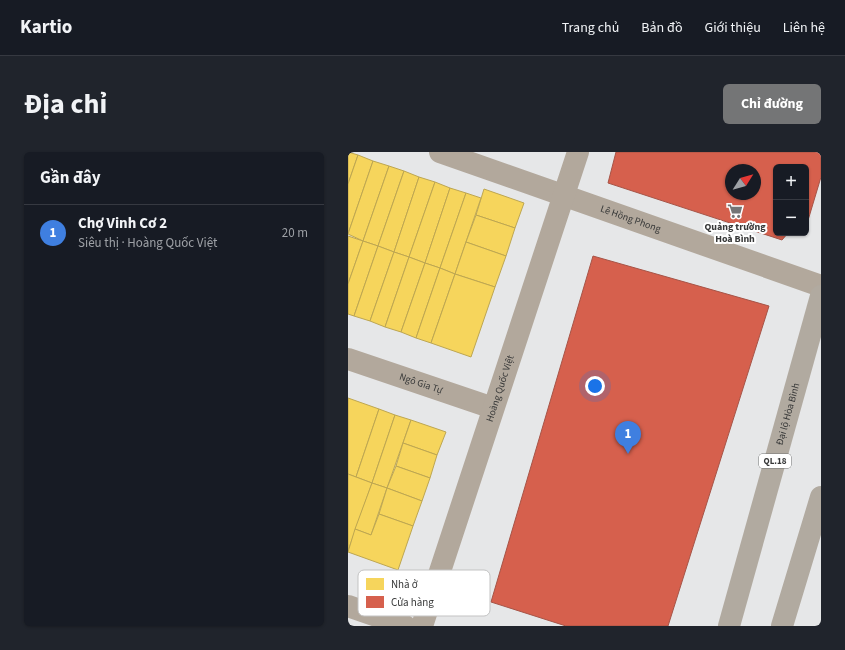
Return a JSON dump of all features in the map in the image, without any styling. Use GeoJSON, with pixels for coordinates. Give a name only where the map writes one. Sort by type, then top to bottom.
{"type":"FeatureCollection","features":[{"type":"Feature","properties":{"kind":"highway","name":"Đại lộ Hòa Bình"},"geometry":{"type":"LineString","coordinates":[[729,626],[821,296]]}},
{"type":"Feature","properties":{"kind":"highway"},"geometry":{"type":"LineString","coordinates":[[782,626],[821,497]]}},
{"type":"Feature","properties":{"kind":"street","name":"Lê Hồng Phong"},"geometry":{"type":"LineString","coordinates":[[440,152],[564,197],[821,286]]}},
{"type":"Feature","properties":{"kind":"street","name":"Hoàng Quốc Việt"},"geometry":{"type":"LineString","coordinates":[[440,570],[578,152]]}},
{"type":"Feature","properties":{"kind":"street","name":"Ngô Gia Tự"},"geometry":{"type":"LineString","coordinates":[[348,359],[493,408]]}},
{"type":"Feature","properties":{"kind":"street"},"geometry":{"type":"LineString","coordinates":[[348,606],[358,610]]}},
{"type":"Feature","properties":{"kind":"street"},"geometry":{"type":"LineString","coordinates":[[376,616],[405,626]]}},
{"type":"Feature","properties":{"kind":"street","name":"Hoàng Quốc Việt"},"geometry":{"type":"LineString","coordinates":[[422,626],[425,616]]}},
{"type":"Feature","properties":{"kind":"building: Nhà ở"},"geometry":{"type":"Polygon","coordinates":[[[348,152],[358,155],[348,184],[348,152]]]}},
{"type":"Feature","properties":{"kind":"building: Nhà ở"},"geometry":{"type":"Polygon","coordinates":[[[358,155],[373,161],[348,234],[348,184],[358,155]]]}},
{"type":"Feature","properties":{"kind":"building: Nhà ở"},"geometry":{"type":"Polygon","coordinates":[[[373,161],[389,166],[363,241],[348,234],[373,161]]]}},
{"type":"Feature","properties":{"kind":"building: Nhà ở"},"geometry":{"type":"Polygon","coordinates":[[[389,166],[404,171],[378,246],[363,241],[389,166]]]}},
{"type":"Feature","properties":{"kind":"building: Nhà ở"},"geometry":{"type":"Polygon","coordinates":[[[404,171],[419,177],[394,252],[378,246],[404,171]]]}},
{"type":"Feature","properties":{"kind":"building: Nhà ở"},"geometry":{"type":"Polygon","coordinates":[[[419,177],[435,182],[409,257],[394,252],[419,177]]]}},
{"type":"Feature","properties":{"kind":"building: Nhà ở"},"geometry":{"type":"Polygon","coordinates":[[[435,182],[450,188],[425,263],[409,257],[435,182]]]}},
{"type":"Feature","properties":{"kind":"building: Nhà ở"},"geometry":{"type":"Polygon","coordinates":[[[450,188],[466,193],[440,268],[425,263],[450,188]]]}},
{"type":"Feature","properties":{"kind":"building: Nhà ở"},"geometry":{"type":"Polygon","coordinates":[[[484,189],[524,203],[515,228],[476,215],[484,189]]]}},
{"type":"Feature","properties":{"kind":"building: Nhà ở"},"geometry":{"type":"Polygon","coordinates":[[[466,193],[481,198],[455,274],[440,268],[466,193]]]}},
{"type":"Feature","properties":{"kind":"building: Nhà ở"},"geometry":{"type":"Polygon","coordinates":[[[476,215],[515,228],[506,256],[466,242],[476,215]]]}},
{"type":"Feature","properties":{"kind":"building: Nhà ở"},"geometry":{"type":"Polygon","coordinates":[[[348,236],[363,241],[348,284],[348,236]]]}},
{"type":"Feature","properties":{"kind":"building: Nhà ở"},"geometry":{"type":"Polygon","coordinates":[[[363,241],[378,246],[354,316],[348,314],[348,284],[363,241]]]}},
{"type":"Feature","properties":{"kind":"building: Nhà ở"},"geometry":{"type":"Polygon","coordinates":[[[466,242],[506,256],[495,287],[455,274],[466,242]]]}},
{"type":"Feature","properties":{"kind":"building: Nhà ở"},"geometry":{"type":"Polygon","coordinates":[[[378,246],[394,252],[370,321],[354,316],[378,246]]]}},
{"type":"Feature","properties":{"kind":"building: Nhà ở"},"geometry":{"type":"Polygon","coordinates":[[[394,252],[409,257],[385,327],[370,321],[394,252]]]}},
{"type":"Feature","properties":{"kind":"building: Nhà ở"},"geometry":{"type":"Polygon","coordinates":[[[409,257],[425,263],[401,332],[385,327],[409,257]]]}},
{"type":"Feature","properties":{"kind":"building: Nhà ở"},"geometry":{"type":"Polygon","coordinates":[[[425,263],[440,268],[416,338],[401,332],[425,263]]]}},
{"type":"Feature","properties":{"kind":"building: Nhà ở"},"geometry":{"type":"Polygon","coordinates":[[[440,268],[455,274],[431,343],[416,338],[440,268]]]}},
{"type":"Feature","properties":{"kind":"building: Nhà ở"},"geometry":{"type":"Polygon","coordinates":[[[455,274],[495,287],[471,357],[431,343],[455,274]]]}},
{"type":"Feature","properties":{"kind":"building: Nhà ở"},"geometry":{"type":"Polygon","coordinates":[[[348,398],[379,409],[356,477],[348,474],[348,398]]]}},
{"type":"Feature","properties":{"kind":"building: Nhà ở"},"geometry":{"type":"Polygon","coordinates":[[[379,409],[395,415],[372,483],[356,477],[379,409]]]}},
{"type":"Feature","properties":{"kind":"building: Nhà ở"},"geometry":{"type":"Polygon","coordinates":[[[395,415],[411,420],[387,488],[372,483],[395,415]]]}},
{"type":"Feature","properties":{"kind":"building: Nhà ở"},"geometry":{"type":"Polygon","coordinates":[[[411,420],[446,432],[437,455],[403,443],[411,420]]]}},
{"type":"Feature","properties":{"kind":"building: Nhà ở"},"geometry":{"type":"Polygon","coordinates":[[[403,443],[437,455],[430,478],[396,466],[403,443]]]}},
{"type":"Feature","properties":{"kind":"building: Nhà ở"},"geometry":{"type":"Polygon","coordinates":[[[396,466],[430,478],[422,501],[387,488],[396,466]]]}},
{"type":"Feature","properties":{"kind":"building: Nhà ở"},"geometry":{"type":"Polygon","coordinates":[[[348,474],[372,483],[348,551],[348,474]]]}},
{"type":"Feature","properties":{"kind":"building: Nhà ở"},"geometry":{"type":"Polygon","coordinates":[[[372,483],[387,488],[371,535],[355,529],[372,483]]]}},
{"type":"Feature","properties":{"kind":"building: Nhà ở"},"geometry":{"type":"Polygon","coordinates":[[[387,488],[422,501],[413,526],[379,514],[387,488]]]}},
{"type":"Feature","properties":{"kind":"building: Nhà ở"},"geometry":{"type":"Polygon","coordinates":[[[379,514],[413,526],[398,570],[348,552],[355,529],[371,535],[379,514]]]}},
{"type":"Feature","properties":{"kind":"building: Cửa hàng","name":"Quảng trường Hoà Bình"},"geometry":{"type":"Polygon","coordinates":[[[616,152],[821,152],[821,177],[809,217],[809,164],[773,164],[773,236],[785,236],[782,240],[608,183],[616,152]]]}},
{"type":"Feature","properties":{"kind":"building: Cửa hàng"},"geometry":{"type":"Polygon","coordinates":[[[593,256],[769,306],[668,626],[566,626],[491,602],[593,256]]]}},
{"type":"Feature","properties":{"kind":"place","name":"Quảng trường Hoà Bình"},"geometry":{"type":"Point","coordinates":[735,211]}},
{"type":"Feature","properties":{"kind":"place","name":"Chợ Vinh Cơ 2"},"geometry":{"type":"Point","coordinates":[628,454]}}]}
